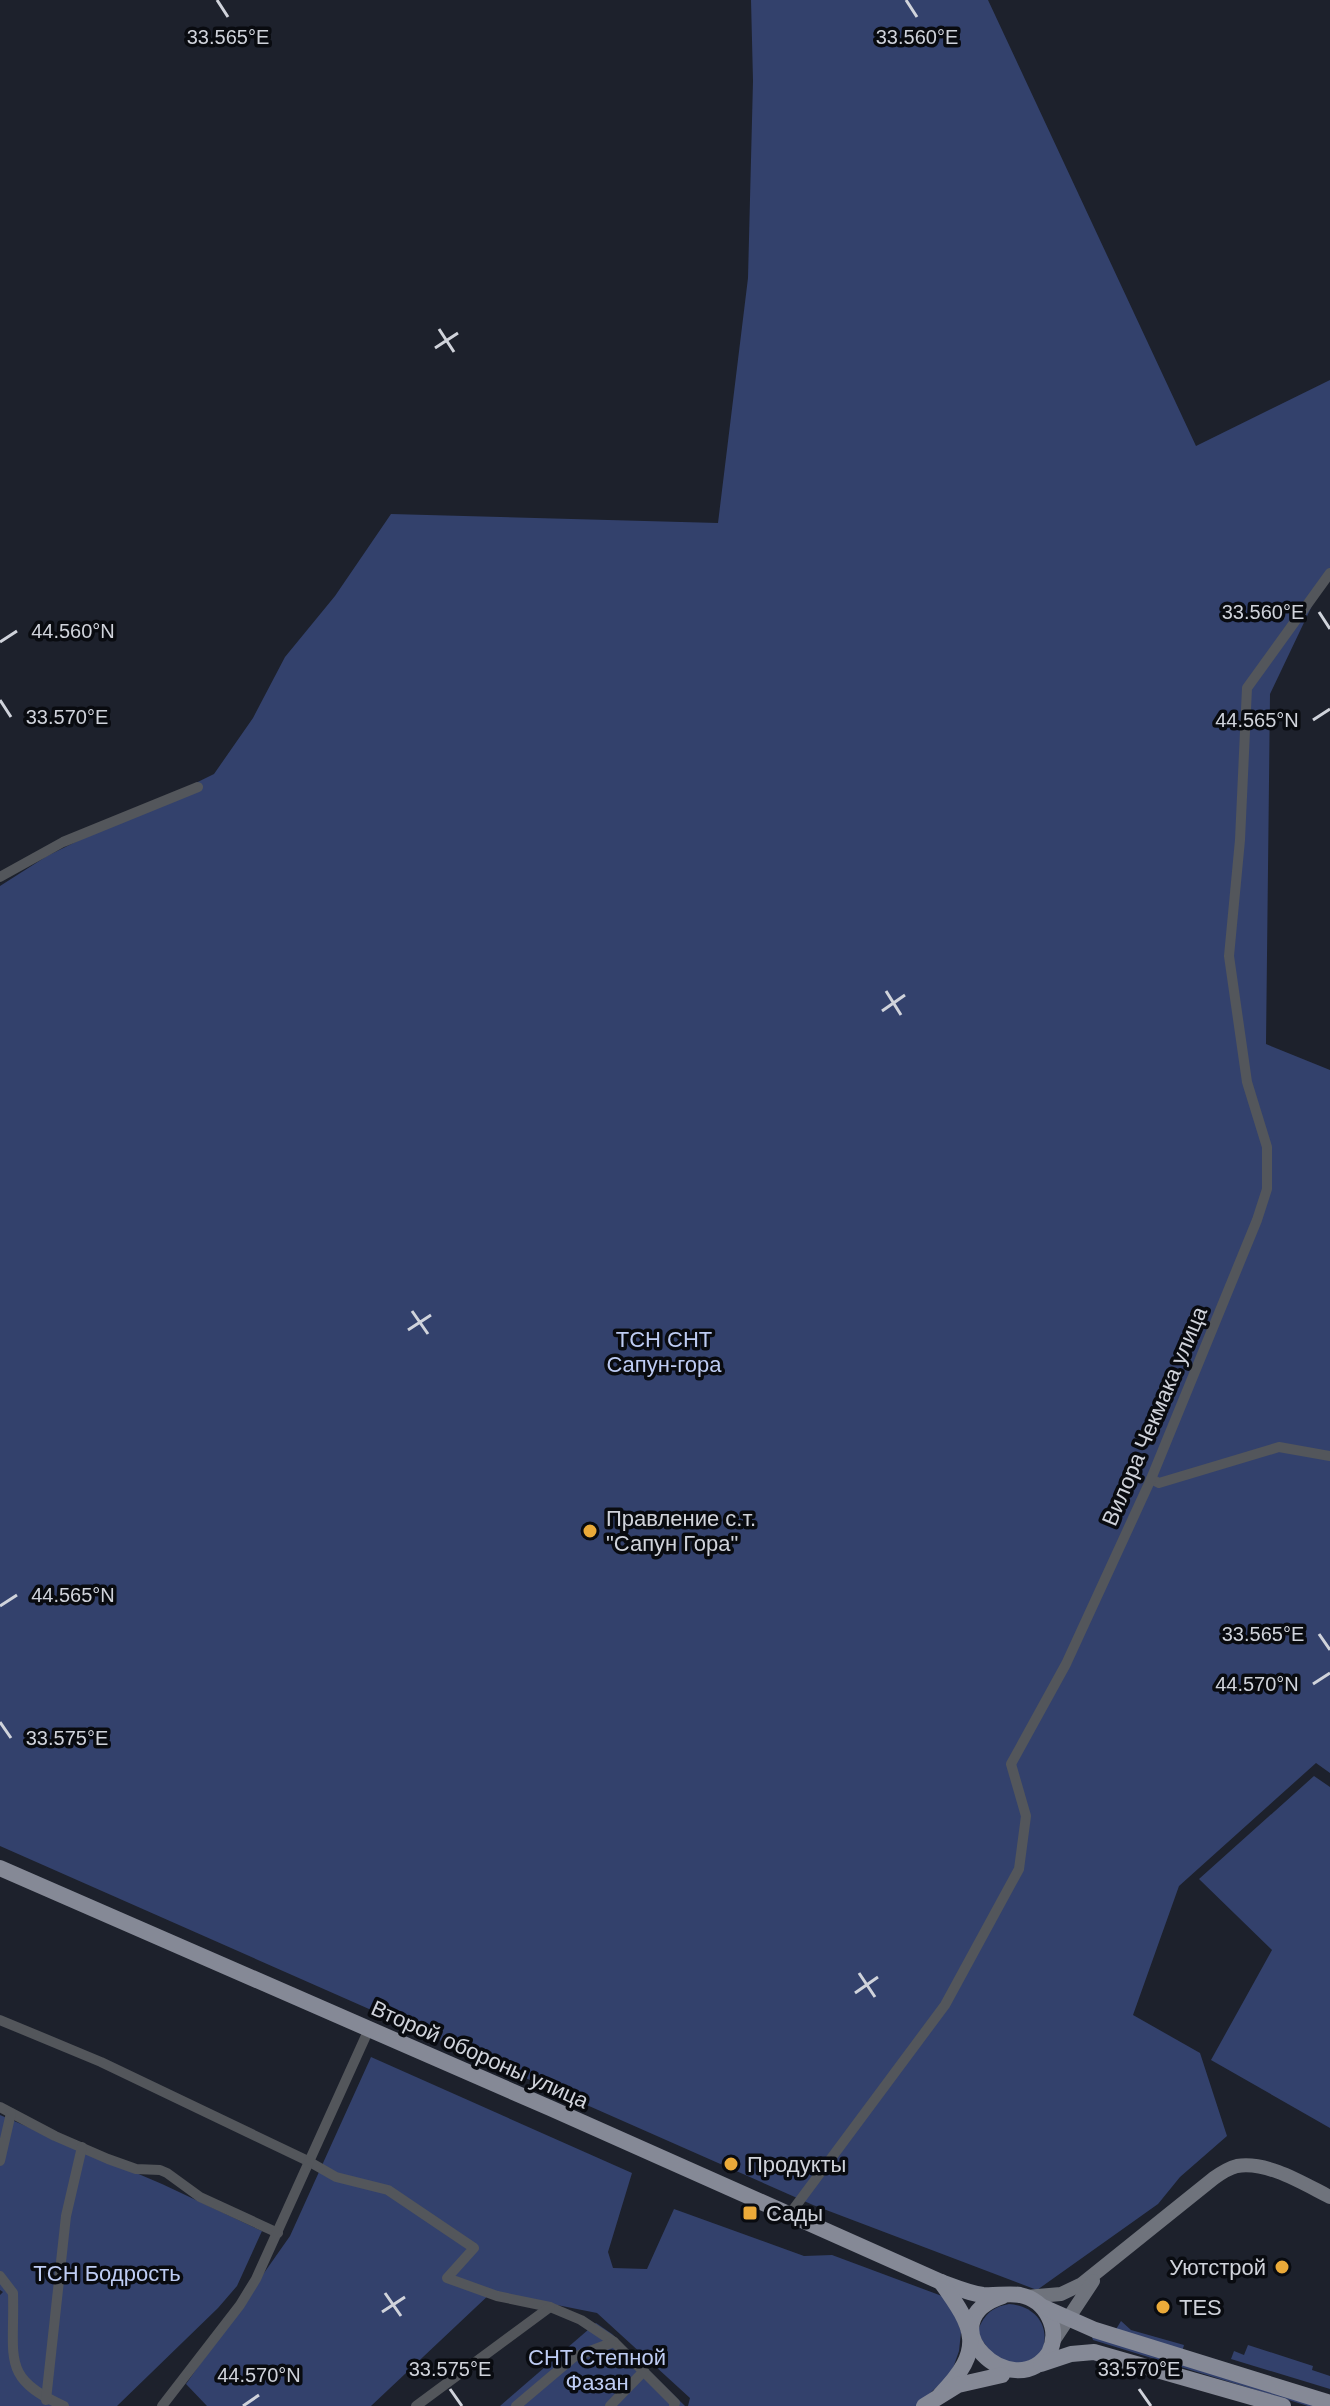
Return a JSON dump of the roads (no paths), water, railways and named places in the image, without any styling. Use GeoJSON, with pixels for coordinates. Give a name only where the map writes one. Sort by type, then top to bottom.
{"type":"FeatureCollection","features":[{"type":"Feature","properties":{"kind":"main road","name":"Второй обороны улица"},"geometry":{"type":"LineString","coordinates":[[0,1868],[941,2282],[972,2293],[1003,2296]]}},
{"type":"Feature","properties":{"kind":"main road"},"geometry":{"type":"LineString","coordinates":[[940,2395],[956,2376],[972,2338],[974,2324],[980,2311],[990,2301],[1003,2296],[1061,2294],[1098,2273],[1192,2195],[1233,2167],[1271,2171],[1330,2197]]}},
{"type":"Feature","properties":{"kind":"main road"},"geometry":{"type":"LineString","coordinates":[[1040,2365],[1098,2273]]}},
{"type":"Feature","properties":{"kind":"main road"},"geometry":{"type":"LineString","coordinates":[[941,2282],[964,2315],[976,2352],[984,2363],[1004,2374]]}},
{"type":"Feature","properties":{"kind":"main road"},"geometry":{"type":"LineString","coordinates":[[1088,2288],[1084,2314],[1095,2330]]}},
{"type":"Feature","properties":{"kind":"main road"},"geometry":{"type":"LineString","coordinates":[[1026,2297],[1095,2330],[1330,2403]]}},
{"type":"Feature","properties":{"kind":"main road"},"geometry":{"type":"LineString","coordinates":[[1042,2306],[1051,2320],[1052,2344]]}},
{"type":"Feature","properties":{"kind":"main road"},"geometry":{"type":"LineString","coordinates":[[924,2406],[969,2382],[1004,2374],[1022,2374],[1081,2352],[1109,2356],[1283,2406]]}},
{"type":"Feature","properties":{"kind":"street","name":"Вилора Чекмака улица"},"geometry":{"type":"LineString","coordinates":[[789,2215],[945,2005],[1019,1869],[1026,1816],[1011,1764],[1066,1664],[1151,1479],[1257,1220],[1267,1189],[1267,1147],[1247,1082],[1229,956],[1241,838],[1247,688],[1330,573]]}},
{"type":"Feature","properties":{"kind":"street"},"geometry":{"type":"LineString","coordinates":[[0,877],[63,842],[198,787]]}},
{"type":"Feature","properties":{"kind":"street"},"geometry":{"type":"LineString","coordinates":[[1151,1479],[1159,1483],[1279,1447],[1330,1456]]}},
{"type":"Feature","properties":{"kind":"street"},"geometry":{"type":"LineString","coordinates":[[0,2020],[101,2062],[336,2177],[388,2190],[474,2248],[447,2278],[497,2296],[550,2307],[581,2320],[614,2342],[675,2403],[674,2406]]}},
{"type":"Feature","properties":{"kind":"street"},"geometry":{"type":"LineString","coordinates":[[162,2406],[250,2289],[369,2029]]}},
{"type":"Feature","properties":{"kind":"street"},"geometry":{"type":"LineString","coordinates":[[0,2107],[136,2169],[160,2170],[200,2197],[278,2233]]}},
{"type":"Feature","properties":{"kind":"street"},"geometry":{"type":"LineString","coordinates":[[0,2161],[11,2113]]}},
{"type":"Feature","properties":{"kind":"street"},"geometry":{"type":"LineString","coordinates":[[46,2400],[66,2216],[82,2147]]}},
{"type":"Feature","properties":{"kind":"street"},"geometry":{"type":"LineString","coordinates":[[0,2276],[13,2293],[9,2368],[20,2385],[64,2406]]}},
{"type":"Feature","properties":{"kind":"street"},"geometry":{"type":"LineString","coordinates":[[416,2406],[550,2307]]}},
{"type":"Feature","properties":{"kind":"street"},"geometry":{"type":"LineString","coordinates":[[516,2406],[574,2357],[614,2342]]}},
{"type":"Feature","properties":{"kind":"street"},"geometry":{"type":"LineString","coordinates":[[610,2406],[644,2371]]}},
{"type":"Feature","properties":{"kind":"place","name":"Правление с.т. \"Сапун Гора\""},"geometry":{"type":"Point","coordinates":[590,1531]}},
{"type":"Feature","properties":{"kind":"place","name":"Продукты"},"geometry":{"type":"Point","coordinates":[731,2164]}},
{"type":"Feature","properties":{"kind":"place","name":"Сады"},"geometry":{"type":"Point","coordinates":[750,2213]}},
{"type":"Feature","properties":{"kind":"place","name":"Уютстрой"},"geometry":{"type":"Point","coordinates":[1282,2267]}},
{"type":"Feature","properties":{"kind":"place","name":"TES"},"geometry":{"type":"Point","coordinates":[1163,2307]}},
{"type":"Feature","properties":{"kind":"park label","name":"ТСН СНТ Сапун-гора"},"geometry":{"type":"Point","coordinates":[664,1352]}},
{"type":"Feature","properties":{"kind":"park label","name":"ТСН Бодрость"},"geometry":{"type":"Point","coordinates":[107,2273]}},
{"type":"Feature","properties":{"kind":"park label","name":"СНТ Степной Фазан"},"geometry":{"type":"Point","coordinates":[597,2370]}}]}
